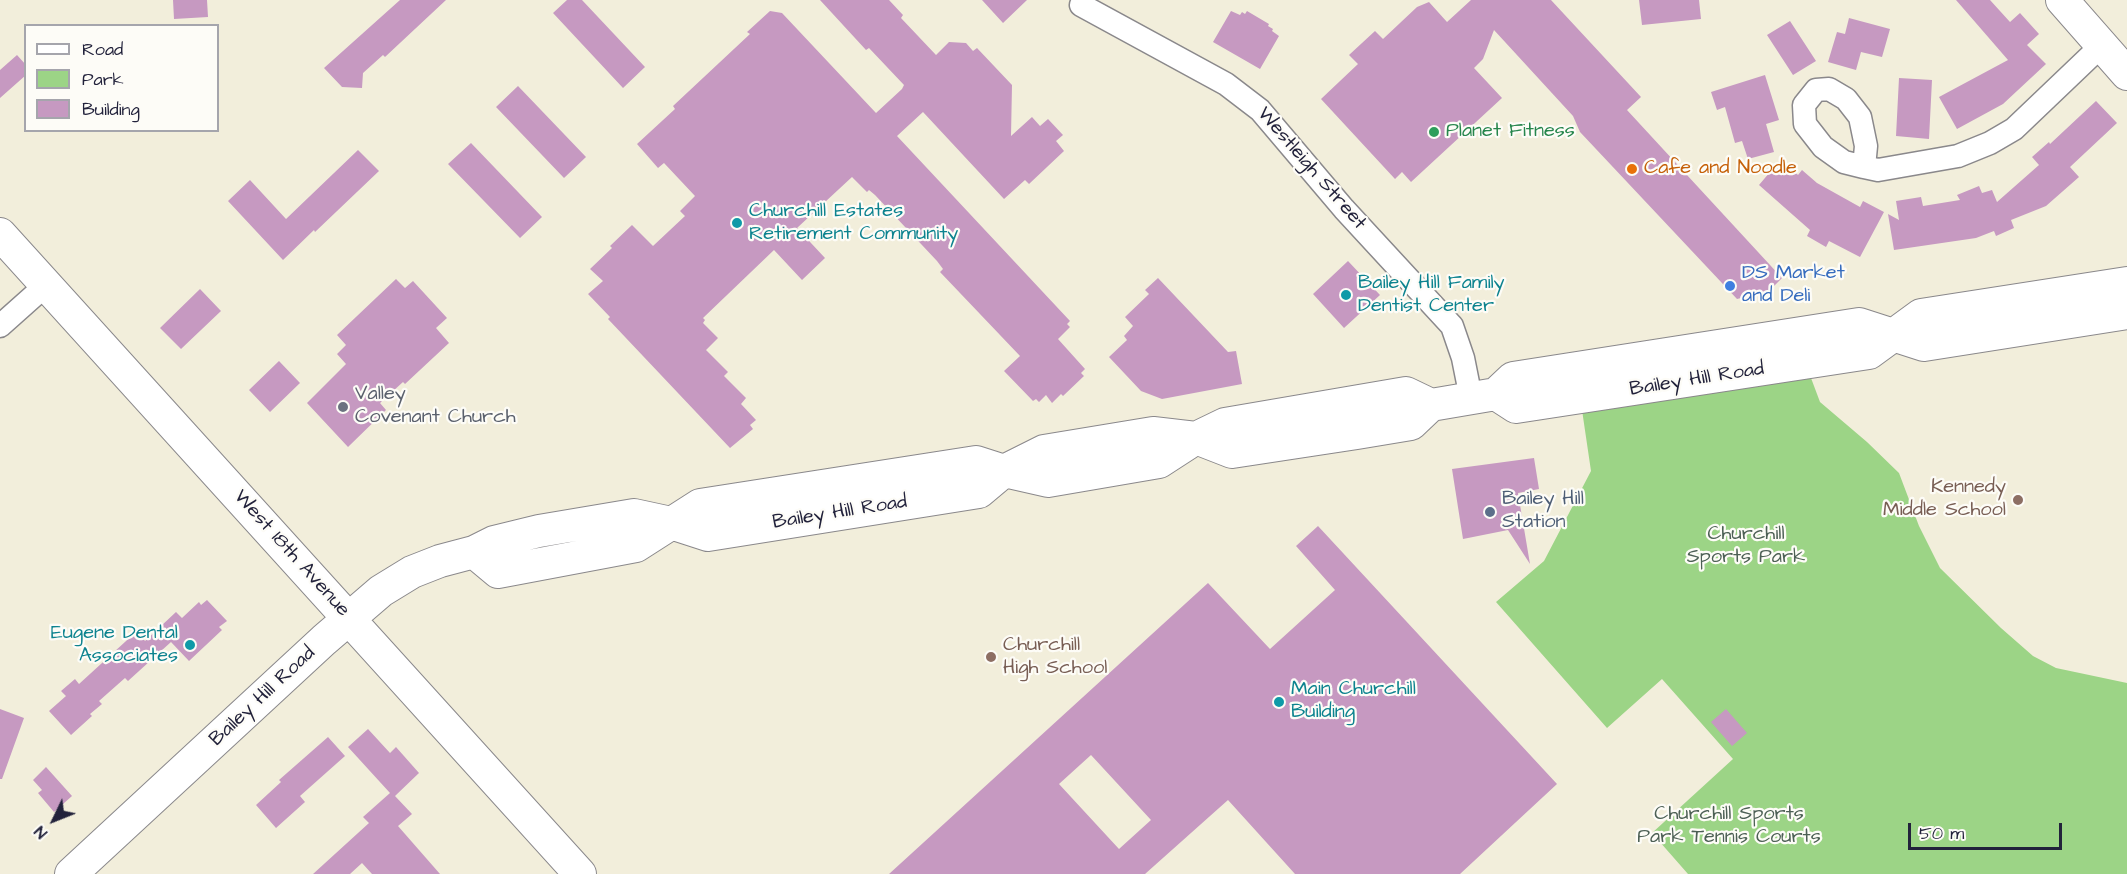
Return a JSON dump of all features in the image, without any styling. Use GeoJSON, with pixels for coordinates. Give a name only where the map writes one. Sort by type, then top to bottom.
{"type":"FeatureCollection","features":[{"type":"Feature","properties":{"kind":"main road"},"geometry":{"type":"LineString","coordinates":[[2062,0],[2127,74]]}},
{"type":"Feature","properties":{"kind":"main road","name":"West 18th Avenue"},"geometry":{"type":"LineString","coordinates":[[0,234],[580,874]]}},
{"type":"Feature","properties":{"kind":"main road","name":"Bailey Hill Road"},"geometry":{"type":"LineString","coordinates":[[1483,396],[1516,407],[1869,353],[1921,315],[2127,283]]}},
{"type":"Feature","properties":{"kind":"main road","name":"Bailey Hill Road"},"geometry":{"type":"LineString","coordinates":[[71,874],[381,591],[412,572],[440,561],[474,552],[498,572],[636,546],[671,523],[708,535],[979,492],[1004,471],[1048,481],[1144,465],[1159,462],[1196,438],[1232,452],[1411,424],[1431,405],[1483,396],[1513,378],[1859,324],[1924,345],[2127,313]]}},
{"type":"Feature","properties":{"kind":"main road"},"geometry":{"type":"LineString","coordinates":[[1680,382],[1696,360],[1698,350]]}},
{"type":"Feature","properties":{"kind":"street","name":"Westleigh Street"},"geometry":{"type":"LineString","coordinates":[[1082,5],[1226,84],[1260,110],[1344,209],[1452,326],[1463,358],[1483,396]]}},
{"type":"Feature","properties":{"kind":"street"},"geometry":{"type":"LineString","coordinates":[[1864,166],[1878,170],[1958,156],[1990,144],[2014,129],[2101,46]]}},
{"type":"Feature","properties":{"kind":"street"},"geometry":{"type":"LineString","coordinates":[[0,326],[46,285]]}},
{"type":"Feature","properties":{"kind":"green space","name":"Churchill Sports Park"},"geometry":{"type":"Polygon","coordinates":[[[1811,378],[1820,402],[1899,473],[1919,526],[1940,568],[2001,628],[2033,656],[2056,668],[2127,683],[2127,874],[1688,874],[1652,833],[1733,759],[1662,679],[1607,728],[1496,602],[1544,561],[1591,471],[1582,410],[1811,378]]]}},
{"type":"Feature","properties":{"kind":"building"},"geometry":{"type":"Polygon","coordinates":[[[173,0],[207,0],[208,17],[174,19],[173,0]]]}},
{"type":"Feature","properties":{"kind":"building"},"geometry":{"type":"Polygon","coordinates":[[[400,0],[446,0],[385,57],[383,55],[363,73],[362,88],[342,87],[324,68],[400,0]]]}},
{"type":"Feature","properties":{"kind":"building"},"geometry":{"type":"Polygon","coordinates":[[[567,0],[582,0],[645,67],[623,88],[553,13],[567,0]]]}},
{"type":"Feature","properties":{"kind":"building","name":"Churchill Estates Retirement Community"},"geometry":{"type":"Polygon","coordinates":[[[820,0],[889,0],[903,15],[901,18],[936,55],[949,42],[966,43],[973,51],[977,48],[1012,85],[1011,136],[1032,117],[1040,126],[1048,119],[1063,135],[1056,141],[1064,151],[1029,184],[1025,180],[1004,199],[923,112],[897,136],[1070,321],[1067,324],[1070,327],[1058,339],[1085,369],[1081,373],[1084,376],[1052,403],[1046,395],[1039,402],[1036,399],[1033,401],[1004,371],[1020,356],[940,272],[943,269],[937,261],[875,195],[869,190],[867,192],[852,177],[797,228],[825,258],[802,280],[774,250],[703,318],[705,320],[703,323],[718,338],[706,350],[728,372],[724,376],[746,398],[741,404],[756,420],[750,425],[753,429],[730,448],[608,319],[610,317],[588,294],[603,281],[590,269],[632,225],[653,246],[685,216],[680,211],[695,196],[664,163],[658,168],[637,144],[675,109],[673,106],[750,34],[747,32],[770,11],[782,13],[876,113],[902,89],[904,85],[869,48],[866,50],[820,0]]]}},
{"type":"Feature","properties":{"kind":"building"},"geometry":{"type":"Polygon","coordinates":[[[982,0],[1027,0],[1003,23],[982,0]]]}},
{"type":"Feature","properties":{"kind":"building"},"geometry":{"type":"Polygon","coordinates":[[[1471,0],[1551,0],[1641,97],[1627,110],[1782,278],[1769,291],[1737,299],[1580,132],[1573,116],[1494,30],[1483,59],[1474,68],[1502,98],[1411,182],[1402,172],[1395,179],[1321,99],[1358,64],[1349,55],[1375,31],[1383,39],[1417,7],[1429,2],[1447,22],[1471,0]]]}},
{"type":"Feature","properties":{"kind":"building"},"geometry":{"type":"Polygon","coordinates":[[[1639,0],[1699,0],[1701,19],[1642,25],[1639,0]]]}},
{"type":"Feature","properties":{"kind":"building"},"geometry":{"type":"Polygon","coordinates":[[[1956,0],[1990,0],[2010,22],[2020,13],[2039,34],[2027,45],[2046,64],[2003,104],[1957,129],[1939,97],[2008,60],[1956,0]]]}},
{"type":"Feature","properties":{"kind":"building"},"geometry":{"type":"Polygon","coordinates":[[[1231,11],[1240,15],[1247,11],[1269,24],[1272,31],[1279,36],[1260,69],[1213,42],[1231,11]]]}},
{"type":"Feature","properties":{"kind":"building"},"geometry":{"type":"Polygon","coordinates":[[[1849,18],[1890,29],[1882,57],[1861,52],[1856,70],[1828,62],[1837,32],[1845,34],[1849,18]]]}},
{"type":"Feature","properties":{"kind":"building"},"geometry":{"type":"Polygon","coordinates":[[[1790,21],[1816,61],[1793,75],[1767,35],[1790,21]]]}},
{"type":"Feature","properties":{"kind":"building"},"geometry":{"type":"Polygon","coordinates":[[[17,55],[24,63],[24,77],[0,98],[0,70],[17,55]]]}},
{"type":"Feature","properties":{"kind":"building"},"geometry":{"type":"Polygon","coordinates":[[[1765,75],[1779,120],[1766,124],[1774,152],[1748,159],[1742,141],[1735,143],[1725,107],[1717,110],[1711,92],[1765,75]]]}},
{"type":"Feature","properties":{"kind":"building"},"geometry":{"type":"Polygon","coordinates":[[[1899,78],[1932,80],[1929,139],[1896,136],[1899,78]]]}},
{"type":"Feature","properties":{"kind":"building"},"geometry":{"type":"Polygon","coordinates":[[[518,86],[586,157],[564,178],[496,107],[518,86]]]}},
{"type":"Feature","properties":{"kind":"building"},"geometry":{"type":"Polygon","coordinates":[[[2096,101],[2117,123],[2070,167],[2079,177],[2046,206],[2011,220],[2014,228],[1996,236],[1994,231],[1976,238],[1894,250],[1888,214],[1899,220],[1896,201],[1921,197],[1923,206],[1960,200],[1957,195],[1979,186],[1982,193],[1992,190],[1997,202],[2039,165],[2032,157],[2049,142],[2050,144],[2096,101]]]}},
{"type":"Feature","properties":{"kind":"building"},"geometry":{"type":"Polygon","coordinates":[[[471,143],[542,217],[520,238],[448,164],[471,143]]]}},
{"type":"Feature","properties":{"kind":"building"},"geometry":{"type":"Polygon","coordinates":[[[358,150],[379,171],[283,260],[228,201],[250,180],[286,219],[358,150]]]}},
{"type":"Feature","properties":{"kind":"building"},"geometry":{"type":"Polygon","coordinates":[[[1781,159],[1798,175],[1802,170],[1817,183],[1860,207],[1863,201],[1884,212],[1860,257],[1829,241],[1826,247],[1807,236],[1810,230],[1759,185],[1781,159]]]}},
{"type":"Feature","properties":{"kind":"building","name":"Bailey Hill Family Dentist Center"},"geometry":{"type":"Polygon","coordinates":[[[1348,261],[1380,295],[1344,328],[1313,294],[1348,261]]]}},
{"type":"Feature","properties":{"kind":"building"},"geometry":{"type":"Polygon","coordinates":[[[1158,278],[1228,352],[1236,351],[1242,384],[1162,399],[1141,391],[1109,357],[1127,340],[1124,336],[1133,326],[1125,317],[1149,294],[1145,290],[1158,278]]]}},
{"type":"Feature","properties":{"kind":"building"},"geometry":{"type":"Polygon","coordinates":[[[396,279],[405,288],[413,281],[447,318],[436,328],[449,343],[405,384],[403,382],[380,403],[386,410],[348,447],[307,403],[346,364],[337,354],[346,345],[337,335],[396,279]]]}},
{"type":"Feature","properties":{"kind":"building"},"geometry":{"type":"Polygon","coordinates":[[[200,289],[221,311],[181,349],[160,328],[200,289]]]}},
{"type":"Feature","properties":{"kind":"building"},"geometry":{"type":"Polygon","coordinates":[[[279,361],[300,383],[270,412],[249,390],[279,361]]]}},
{"type":"Feature","properties":{"kind":"building","name":"Bailey Hill Station"},"geometry":{"type":"Polygon","coordinates":[[[1534,458],[1539,489],[1518,493],[1530,564],[1508,530],[1463,539],[1452,469],[1534,458]]]}},
{"type":"Feature","properties":{"kind":"building","name":"Main Churchill Building"},"geometry":{"type":"Polygon","coordinates":[[[1318,526],[1557,784],[1460,874],[1295,874],[1228,800],[1145,874],[889,874],[1208,583],[1270,649],[1335,590],[1296,546],[1318,526]],[[1091,755],[1059,784],[1119,849],[1151,820],[1091,755]]]}},
{"type":"Feature","properties":{"kind":"building"},"geometry":{"type":"Polygon","coordinates":[[[207,600],[227,621],[219,627],[222,630],[189,661],[171,642],[128,681],[125,678],[99,701],[102,704],[71,735],[49,711],[66,696],[61,691],[75,679],[79,684],[137,631],[145,641],[176,612],[182,618],[199,602],[201,605],[207,600]]]}},
{"type":"Feature","properties":{"kind":"building"},"geometry":{"type":"Polygon","coordinates":[[[0,709],[24,718],[2,779],[0,779],[0,709]]]}},
{"type":"Feature","properties":{"kind":"building"},"geometry":{"type":"Polygon","coordinates":[[[1726,709],[1747,733],[1732,746],[1711,722],[1726,709]]]}},
{"type":"Feature","properties":{"kind":"building"},"geometry":{"type":"Polygon","coordinates":[[[368,729],[390,753],[396,747],[419,773],[395,796],[412,814],[398,826],[440,874],[372,874],[362,863],[350,874],[313,874],[369,823],[363,817],[390,793],[348,747],[368,729]]]}},
{"type":"Feature","properties":{"kind":"building"},"geometry":{"type":"Polygon","coordinates":[[[328,737],[345,756],[300,796],[305,802],[276,828],[256,805],[281,782],[279,780],[328,737]]]}},
{"type":"Feature","properties":{"kind":"building"},"geometry":{"type":"Polygon","coordinates":[[[46,767],[72,796],[54,812],[38,793],[42,790],[33,780],[46,767]]]}},
{"type":"Feature","properties":{"kind":"place","name":"Planet Fitness"},"geometry":{"type":"Point","coordinates":[1434,132]}},
{"type":"Feature","properties":{"kind":"place","name":"Cafe and Noodle"},"geometry":{"type":"Point","coordinates":[1632,169]}},
{"type":"Feature","properties":{"kind":"place","name":"Churchill Estates Retirement Community"},"geometry":{"type":"Point","coordinates":[737,223]}},
{"type":"Feature","properties":{"kind":"place","name":"DS Market and Deli"},"geometry":{"type":"Point","coordinates":[1730,286]}},
{"type":"Feature","properties":{"kind":"place","name":"Bailey Hill Family Dentist Center"},"geometry":{"type":"Point","coordinates":[1346,295]}},
{"type":"Feature","properties":{"kind":"place","name":"Valley Covenant Church"},"geometry":{"type":"Point","coordinates":[343,407]}},
{"type":"Feature","properties":{"kind":"place","name":"Kennedy Middle School"},"geometry":{"type":"Point","coordinates":[2018,500]}},
{"type":"Feature","properties":{"kind":"place","name":"Bailey Hill Station"},"geometry":{"type":"Point","coordinates":[1490,512]}},
{"type":"Feature","properties":{"kind":"place","name":"Eugene Dental Associates"},"geometry":{"type":"Point","coordinates":[190,645]}},
{"type":"Feature","properties":{"kind":"place","name":"Churchill High School"},"geometry":{"type":"Point","coordinates":[991,657]}},
{"type":"Feature","properties":{"kind":"place","name":"Main Churchill Building"},"geometry":{"type":"Point","coordinates":[1279,702]}},
{"type":"Feature","properties":{"kind":"park label","name":"Churchill Sports Park Tennis Courts"},"geometry":{"type":"Point","coordinates":[1729,826]}}]}
